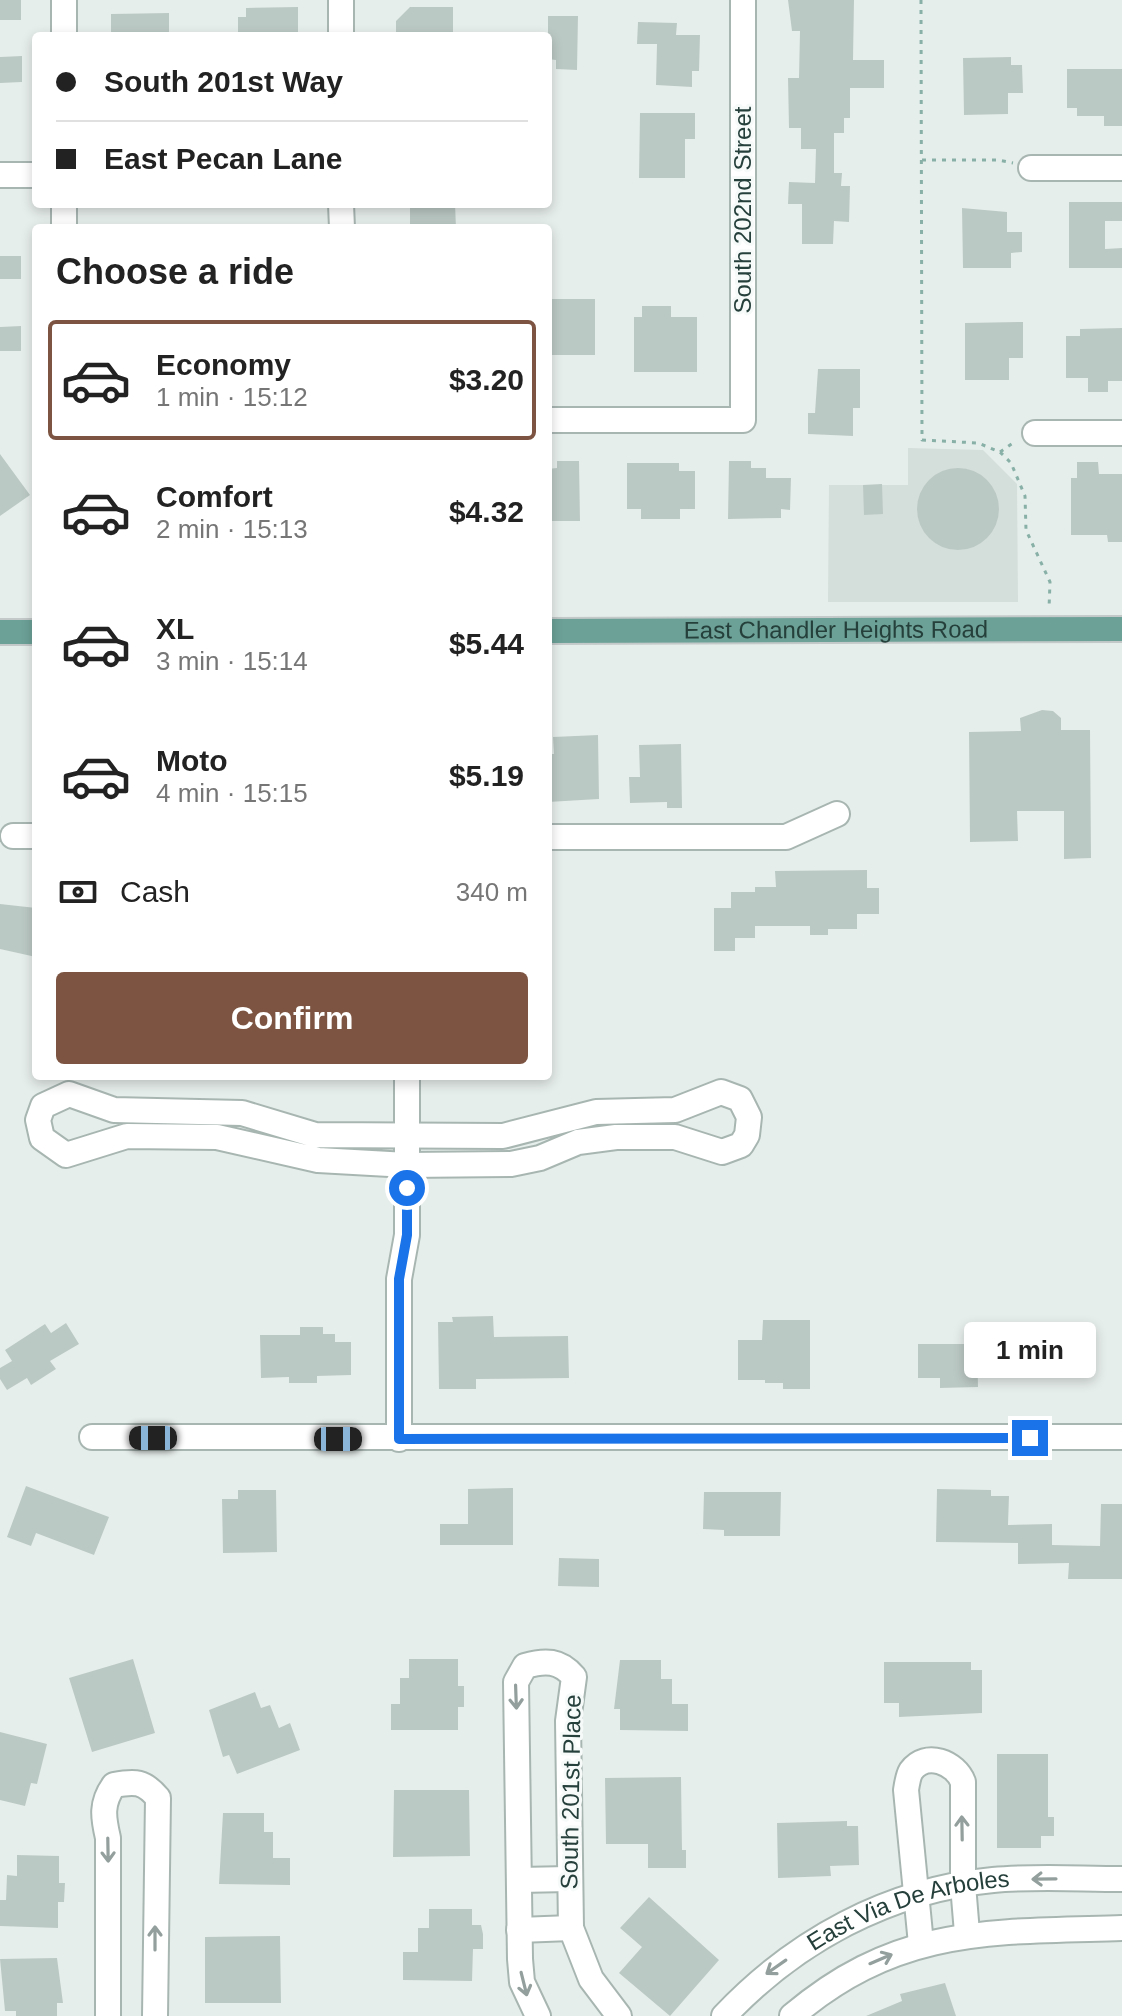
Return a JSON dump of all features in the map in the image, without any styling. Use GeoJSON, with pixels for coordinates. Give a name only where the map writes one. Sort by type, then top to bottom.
{"type":"FeatureCollection","features":[{"type":"Feature","properties":{"kind":"main road","name":"East Chandler Heights Road"},"geometry":{"type":"LineString","coordinates":[[552,631],[1122,629]]}},
{"type":"Feature","properties":{"kind":"main road"},"geometry":{"type":"LineString","coordinates":[[0,632],[32,632]]}},
{"type":"Feature","properties":{"kind":"street"},"geometry":{"type":"LineString","coordinates":[[64,0],[64,32]]}},
{"type":"Feature","properties":{"kind":"street"},"geometry":{"type":"LineString","coordinates":[[341,0],[341,32]]}},
{"type":"Feature","properties":{"kind":"street","name":"South 202nd Street"},"geometry":{"type":"LineString","coordinates":[[552,420],[743,420],[743,0]]}},
{"type":"Feature","properties":{"kind":"street"},"geometry":{"type":"LineString","coordinates":[[1031,168],[1122,168]]}},
{"type":"Feature","properties":{"kind":"street"},"geometry":{"type":"LineString","coordinates":[[0,175],[32,175]]}},
{"type":"Feature","properties":{"kind":"street"},"geometry":{"type":"LineString","coordinates":[[1035,433],[1122,433]]}},
{"type":"Feature","properties":{"kind":"street"},"geometry":{"type":"LineString","coordinates":[[552,837],[786,837],[837,814]]}},
{"type":"Feature","properties":{"kind":"street"},"geometry":{"type":"LineString","coordinates":[[399,1439],[399,1279],[407,1235],[407,1080]]}},
{"type":"Feature","properties":{"kind":"street"},"geometry":{"type":"LineString","coordinates":[[569,1118],[515,1135],[407,1136],[314,1147],[242,1113],[100,1107],[69,1094],[43,1106],[38,1120],[42,1138],[66,1155],[117,1137],[226,1138],[314,1147],[407,1165],[511,1164],[540,1158],[578,1142],[616,1137],[675,1137],[722,1152],[741,1145],[747,1135],[749,1117],[740,1099],[721,1092],[675,1110],[596,1112],[569,1118]]}},
{"type":"Feature","properties":{"kind":"street"},"geometry":{"type":"LineString","coordinates":[[148,1111],[148,1136]]}},
{"type":"Feature","properties":{"kind":"street"},"geometry":{"type":"LineString","coordinates":[[569,1118],[578,1142]]}},
{"type":"Feature","properties":{"kind":"street"},"geometry":{"type":"LineString","coordinates":[[92,1437],[1122,1437]]}},
{"type":"Feature","properties":{"kind":"street","name":"South 201st Place"},"geometry":{"type":"LineString","coordinates":[[538,2016],[522,1982],[516,1682],[525,1666],[551,1661],[567,1668],[574,1677],[568,1721],[571,1928],[591,1979],[619,2016]]}},
{"type":"Feature","properties":{"kind":"street"},"geometry":{"type":"LineString","coordinates":[[921,1944],[914,1897],[906,1790],[910,1772],[920,1764],[935,1761],[948,1763],[959,1771],[963,1782],[963,1885],[967,1933]]}},
{"type":"Feature","properties":{"kind":"street"},"geometry":{"type":"LineString","coordinates":[[108,2016],[108,1838],[103,1817],[105,1798],[114,1785],[133,1781],[147,1785],[158,1798],[155,2016]]}},
{"type":"Feature","properties":{"kind":"street"},"geometry":{"type":"LineString","coordinates":[[519,1880],[569,1879]]}},
{"type":"Feature","properties":{"kind":"street","name":"East Via De Arboles"},"geometry":{"type":"LineString","coordinates":[[724,2016],[765,1974],[819,1937],[875,1910],[914,1897],[993,1880],[1122,1879]]}},
{"type":"Feature","properties":{"kind":"street"},"geometry":{"type":"LineString","coordinates":[[519,1930],[571,1928]]}},
{"type":"Feature","properties":{"kind":"street","name":"East Via De Arboles"},"geometry":{"type":"LineString","coordinates":[[792,2016],[844,1976],[921,1944],[967,1933],[1122,1928]]}},
{"type":"Feature","properties":{"kind":"path"},"geometry":{"type":"LineString","coordinates":[[921,0],[922,440],[978,443],[1000,452],[1011,463],[1025,496],[1026,530],[1050,582],[1049,629]]}},
{"type":"Feature","properties":{"kind":"path"},"geometry":{"type":"LineString","coordinates":[[922,160],[998,160],[1031,168]]}},
{"type":"Feature","properties":{"kind":"shaded area"},"geometry":{"type":"Polygon","coordinates":[[[908,448],[983,450],[1017,484],[1018,602],[828,602],[829,485],[908,485],[908,448]]]}},
{"type":"Feature","properties":{"kind":"building"},"geometry":{"type":"Polygon","coordinates":[[[0,0],[21,0],[21,20],[0,20],[0,0]]]}},
{"type":"Feature","properties":{"kind":"building"},"geometry":{"type":"Polygon","coordinates":[[[788,0],[854,0],[853,60],[884,60],[884,88],[850,88],[850,118],[844,118],[844,133],[834,133],[834,173],[842,173],[841,186],[850,186],[849,222],[834,221],[833,244],[802,244],[802,204],[788,204],[789,182],[815,183],[816,149],[801,149],[801,128],[789,128],[788,78],[799,78],[800,31],[792,31],[788,0]]]}},
{"type":"Feature","properties":{"kind":"building"},"geometry":{"type":"Polygon","coordinates":[[[298,7],[298,32],[238,32],[238,17],[246,17],[246,8],[298,7]]]}},
{"type":"Feature","properties":{"kind":"building"},"geometry":{"type":"Polygon","coordinates":[[[410,7],[453,7],[453,32],[396,32],[396,21],[410,7]]]}},
{"type":"Feature","properties":{"kind":"building"},"geometry":{"type":"Polygon","coordinates":[[[169,13],[169,32],[111,32],[111,14],[169,13]]]}},
{"type":"Feature","properties":{"kind":"building"},"geometry":{"type":"Polygon","coordinates":[[[548,16],[578,16],[577,70],[556,69],[556,60],[552,60],[552,32],[548,32],[548,16]]]}},
{"type":"Feature","properties":{"kind":"building"},"geometry":{"type":"Polygon","coordinates":[[[638,22],[677,23],[676,35],[700,35],[699,71],[692,71],[692,87],[656,85],[657,44],[637,44],[638,22]]]}},
{"type":"Feature","properties":{"kind":"building"},"geometry":{"type":"Polygon","coordinates":[[[22,56],[22,82],[0,83],[0,57],[22,56]]]}},
{"type":"Feature","properties":{"kind":"building"},"geometry":{"type":"Polygon","coordinates":[[[1011,57],[1011,65],[1022,65],[1023,93],[1008,93],[1008,114],[964,115],[963,58],[1011,57]]]}},
{"type":"Feature","properties":{"kind":"building"},"geometry":{"type":"Polygon","coordinates":[[[1067,69],[1122,69],[1122,126],[1104,126],[1104,116],[1077,116],[1077,108],[1067,108],[1067,69]]]}},
{"type":"Feature","properties":{"kind":"building"},"geometry":{"type":"Polygon","coordinates":[[[640,113],[695,113],[695,139],[685,139],[685,178],[639,178],[640,113]]]}},
{"type":"Feature","properties":{"kind":"building"},"geometry":{"type":"Polygon","coordinates":[[[1069,202],[1122,202],[1122,221],[1105,221],[1105,249],[1122,248],[1122,268],[1069,268],[1069,202]]]}},
{"type":"Feature","properties":{"kind":"building"},"geometry":{"type":"Polygon","coordinates":[[[410,208],[455,208],[456,224],[410,224],[410,208]]]}},
{"type":"Feature","properties":{"kind":"building"},"geometry":{"type":"Polygon","coordinates":[[[962,208],[1007,212],[1007,232],[1022,232],[1022,252],[1011,253],[1011,268],[963,268],[962,208]]]}},
{"type":"Feature","properties":{"kind":"building"},"geometry":{"type":"Polygon","coordinates":[[[0,256],[21,256],[21,279],[0,279],[0,256]]]}},
{"type":"Feature","properties":{"kind":"building"},"geometry":{"type":"Polygon","coordinates":[[[552,299],[595,299],[595,355],[552,355],[552,299]]]}},
{"type":"Feature","properties":{"kind":"building"},"geometry":{"type":"Polygon","coordinates":[[[642,306],[671,306],[671,317],[697,317],[697,372],[634,372],[634,317],[642,317],[642,306]]]}},
{"type":"Feature","properties":{"kind":"building"},"geometry":{"type":"Polygon","coordinates":[[[1023,322],[1023,358],[1009,358],[1009,380],[965,380],[965,323],[1023,322]]]}},
{"type":"Feature","properties":{"kind":"building"},"geometry":{"type":"Polygon","coordinates":[[[21,326],[21,351],[0,351],[0,327],[21,326]]]}},
{"type":"Feature","properties":{"kind":"building"},"geometry":{"type":"Polygon","coordinates":[[[1122,328],[1122,381],[1108,381],[1108,392],[1088,392],[1088,378],[1066,378],[1066,336],[1080,336],[1080,329],[1122,328]]]}},
{"type":"Feature","properties":{"kind":"building"},"geometry":{"type":"Polygon","coordinates":[[[818,369],[860,369],[860,408],[853,408],[853,436],[808,434],[808,413],[815,413],[818,369]]]}},
{"type":"Feature","properties":{"kind":"building"},"geometry":{"type":"Polygon","coordinates":[[[0,454],[30,495],[0,516],[0,454]]]}},
{"type":"Feature","properties":{"kind":"building"},"geometry":{"type":"Polygon","coordinates":[[[557,461],[579,461],[580,521],[552,521],[552,469],[557,468],[557,461]]]}},
{"type":"Feature","properties":{"kind":"building"},"geometry":{"type":"Polygon","coordinates":[[[729,461],[751,461],[751,468],[766,468],[766,478],[791,478],[790,510],[781,509],[781,518],[728,519],[729,461]]]}},
{"type":"Feature","properties":{"kind":"building"},"geometry":{"type":"Polygon","coordinates":[[[1077,462],[1098,462],[1099,474],[1122,474],[1122,542],[1108,542],[1107,535],[1071,535],[1071,478],[1077,478],[1077,462]]]}},
{"type":"Feature","properties":{"kind":"building"},"geometry":{"type":"Polygon","coordinates":[[[627,463],[679,463],[679,471],[695,471],[695,509],[680,509],[680,519],[641,519],[641,509],[627,509],[627,463]]]}},
{"type":"Feature","properties":{"kind":"building"},"geometry":{"type":"Polygon","coordinates":[[[950,468],[966,468],[981,475],[992,486],[999,509],[996,525],[987,538],[966,550],[950,550],[935,543],[924,532],[917,517],[917,501],[924,486],[935,475],[950,468]]]}},
{"type":"Feature","properties":{"kind":"building"},"geometry":{"type":"Polygon","coordinates":[[[882,484],[883,514],[864,515],[863,485],[882,484]]]}},
{"type":"Feature","properties":{"kind":"building"},"geometry":{"type":"Polygon","coordinates":[[[1042,710],[1053,711],[1061,718],[1061,730],[1090,730],[1091,858],[1064,859],[1064,811],[1017,811],[1018,841],[970,842],[969,732],[1021,731],[1020,718],[1042,710]]]}},
{"type":"Feature","properties":{"kind":"building"},"geometry":{"type":"Polygon","coordinates":[[[598,735],[599,799],[552,802],[553,737],[598,735]]]}},
{"type":"Feature","properties":{"kind":"building"},"geometry":{"type":"Polygon","coordinates":[[[681,744],[682,808],[667,808],[667,802],[630,803],[629,777],[640,777],[639,745],[681,744]]]}},
{"type":"Feature","properties":{"kind":"building"},"geometry":{"type":"Polygon","coordinates":[[[867,870],[867,888],[879,888],[879,914],[857,914],[857,929],[828,929],[828,935],[810,935],[810,926],[755,926],[755,938],[735,938],[735,951],[714,951],[714,908],[731,908],[731,892],[755,892],[755,887],[776,887],[775,871],[867,870]]]}},
{"type":"Feature","properties":{"kind":"building"},"geometry":{"type":"Polygon","coordinates":[[[0,904],[32,908],[32,956],[0,949],[0,904]]]}},
{"type":"Feature","properties":{"kind":"building"},"geometry":{"type":"Polygon","coordinates":[[[493,1316],[494,1337],[568,1336],[569,1378],[476,1379],[476,1389],[439,1389],[438,1322],[453,1322],[452,1317],[493,1316]]]}},
{"type":"Feature","properties":{"kind":"building"},"geometry":{"type":"Polygon","coordinates":[[[763,1320],[810,1320],[810,1389],[783,1389],[783,1383],[765,1383],[765,1380],[738,1380],[738,1340],[762,1340],[763,1320]]]}},
{"type":"Feature","properties":{"kind":"building"},"geometry":{"type":"Polygon","coordinates":[[[66,1323],[79,1344],[50,1361],[56,1369],[31,1385],[27,1378],[7,1390],[0,1379],[0,1368],[12,1361],[5,1350],[45,1324],[51,1333],[66,1323]]]}},
{"type":"Feature","properties":{"kind":"building"},"geometry":{"type":"Polygon","coordinates":[[[300,1327],[323,1327],[323,1334],[335,1334],[335,1342],[351,1342],[351,1375],[317,1376],[317,1383],[289,1383],[289,1377],[261,1378],[260,1335],[300,1335],[300,1327]]]}},
{"type":"Feature","properties":{"kind":"building"},"geometry":{"type":"Polygon","coordinates":[[[918,1344],[977,1344],[978,1387],[940,1388],[940,1378],[918,1378],[918,1344]]]}},
{"type":"Feature","properties":{"kind":"building"},"geometry":{"type":"Polygon","coordinates":[[[26,1486],[109,1517],[94,1555],[36,1533],[31,1546],[7,1537],[26,1486]]]}},
{"type":"Feature","properties":{"kind":"building"},"geometry":{"type":"Polygon","coordinates":[[[513,1488],[513,1545],[440,1545],[440,1524],[468,1524],[468,1489],[513,1488]]]}},
{"type":"Feature","properties":{"kind":"building"},"geometry":{"type":"Polygon","coordinates":[[[937,1489],[991,1490],[991,1496],[1009,1496],[1008,1525],[1052,1524],[1052,1545],[1100,1546],[1101,1504],[1122,1504],[1122,1579],[1068,1579],[1069,1563],[1018,1564],[1018,1543],[936,1542],[937,1489]]]}},
{"type":"Feature","properties":{"kind":"building"},"geometry":{"type":"Polygon","coordinates":[[[238,1490],[276,1490],[277,1552],[223,1553],[222,1499],[238,1499],[238,1490]]]}},
{"type":"Feature","properties":{"kind":"building"},"geometry":{"type":"Polygon","coordinates":[[[704,1492],[781,1492],[780,1536],[724,1536],[724,1530],[703,1529],[704,1492]]]}},
{"type":"Feature","properties":{"kind":"building"},"geometry":{"type":"Polygon","coordinates":[[[559,1558],[599,1559],[599,1587],[558,1586],[559,1558]]]}},
{"type":"Feature","properties":{"kind":"building"},"geometry":{"type":"Polygon","coordinates":[[[133,1659],[155,1733],[92,1752],[69,1678],[133,1659]]]}},
{"type":"Feature","properties":{"kind":"building"},"geometry":{"type":"Polygon","coordinates":[[[409,1659],[458,1659],[458,1686],[464,1686],[464,1707],[458,1707],[458,1730],[391,1730],[391,1704],[400,1704],[400,1678],[409,1678],[409,1659]]]}},
{"type":"Feature","properties":{"kind":"building"},"geometry":{"type":"Polygon","coordinates":[[[620,1660],[661,1660],[661,1679],[672,1679],[672,1704],[688,1704],[688,1731],[620,1730],[620,1709],[614,1709],[620,1660]]]}},
{"type":"Feature","properties":{"kind":"building"},"geometry":{"type":"Polygon","coordinates":[[[884,1662],[971,1662],[971,1670],[982,1670],[982,1713],[899,1717],[899,1703],[884,1703],[884,1662]]]}},
{"type":"Feature","properties":{"kind":"building"},"geometry":{"type":"Polygon","coordinates":[[[255,1692],[261,1708],[270,1705],[279,1728],[290,1723],[300,1750],[237,1774],[229,1755],[223,1757],[209,1710],[255,1692]]]}},
{"type":"Feature","properties":{"kind":"building"},"geometry":{"type":"Polygon","coordinates":[[[0,1732],[47,1744],[37,1784],[31,1783],[25,1806],[0,1800],[0,1732]]]}},
{"type":"Feature","properties":{"kind":"building"},"geometry":{"type":"Polygon","coordinates":[[[997,1754],[1048,1754],[1048,1817],[1054,1817],[1054,1836],[1041,1836],[1041,1848],[997,1848],[997,1754]]]}},
{"type":"Feature","properties":{"kind":"building"},"geometry":{"type":"Polygon","coordinates":[[[681,1777],[682,1850],[686,1850],[686,1868],[648,1868],[648,1844],[606,1844],[605,1778],[681,1777]]]}},
{"type":"Feature","properties":{"kind":"building"},"geometry":{"type":"Polygon","coordinates":[[[394,1790],[469,1790],[470,1856],[393,1857],[394,1790]]]}},
{"type":"Feature","properties":{"kind":"building"},"geometry":{"type":"Polygon","coordinates":[[[223,1813],[264,1813],[264,1832],[273,1832],[273,1858],[290,1858],[290,1885],[219,1884],[223,1813]]]}},
{"type":"Feature","properties":{"kind":"building"},"geometry":{"type":"Polygon","coordinates":[[[847,1821],[847,1826],[858,1826],[859,1865],[830,1866],[831,1876],[778,1878],[777,1823],[847,1821]]]}},
{"type":"Feature","properties":{"kind":"building"},"geometry":{"type":"Polygon","coordinates":[[[17,1855],[59,1856],[59,1883],[65,1883],[64,1902],[58,1902],[58,1928],[0,1926],[0,1900],[6,1900],[7,1875],[17,1876],[17,1855]]]}},
{"type":"Feature","properties":{"kind":"building"},"geometry":{"type":"Polygon","coordinates":[[[649,1897],[719,1960],[670,2016],[619,1973],[642,1947],[620,1928],[649,1897]]]}},
{"type":"Feature","properties":{"kind":"building"},"geometry":{"type":"Polygon","coordinates":[[[429,1909],[472,1909],[472,1925],[481,1925],[483,1949],[473,1949],[472,1981],[403,1980],[403,1952],[418,1952],[418,1928],[429,1928],[429,1909]]]}},
{"type":"Feature","properties":{"kind":"building"},"geometry":{"type":"Polygon","coordinates":[[[280,1936],[281,2003],[205,2003],[205,1937],[280,1936]]]}},
{"type":"Feature","properties":{"kind":"building"},"geometry":{"type":"Polygon","coordinates":[[[57,1958],[63,2003],[57,2003],[57,2016],[16,2016],[16,2011],[5,2011],[0,1959],[57,1958]]]}},
{"type":"Feature","properties":{"kind":"building"},"geometry":{"type":"Polygon","coordinates":[[[945,1983],[956,2016],[866,2016],[902,2001],[900,1994],[945,1983]]]}},
{"type":"Feature","properties":{"kind":"route"},"geometry":{"type":"LineString","coordinates":[[407,1188],[407,1235],[399,1279],[399,1439],[1030,1438]]}}]}
